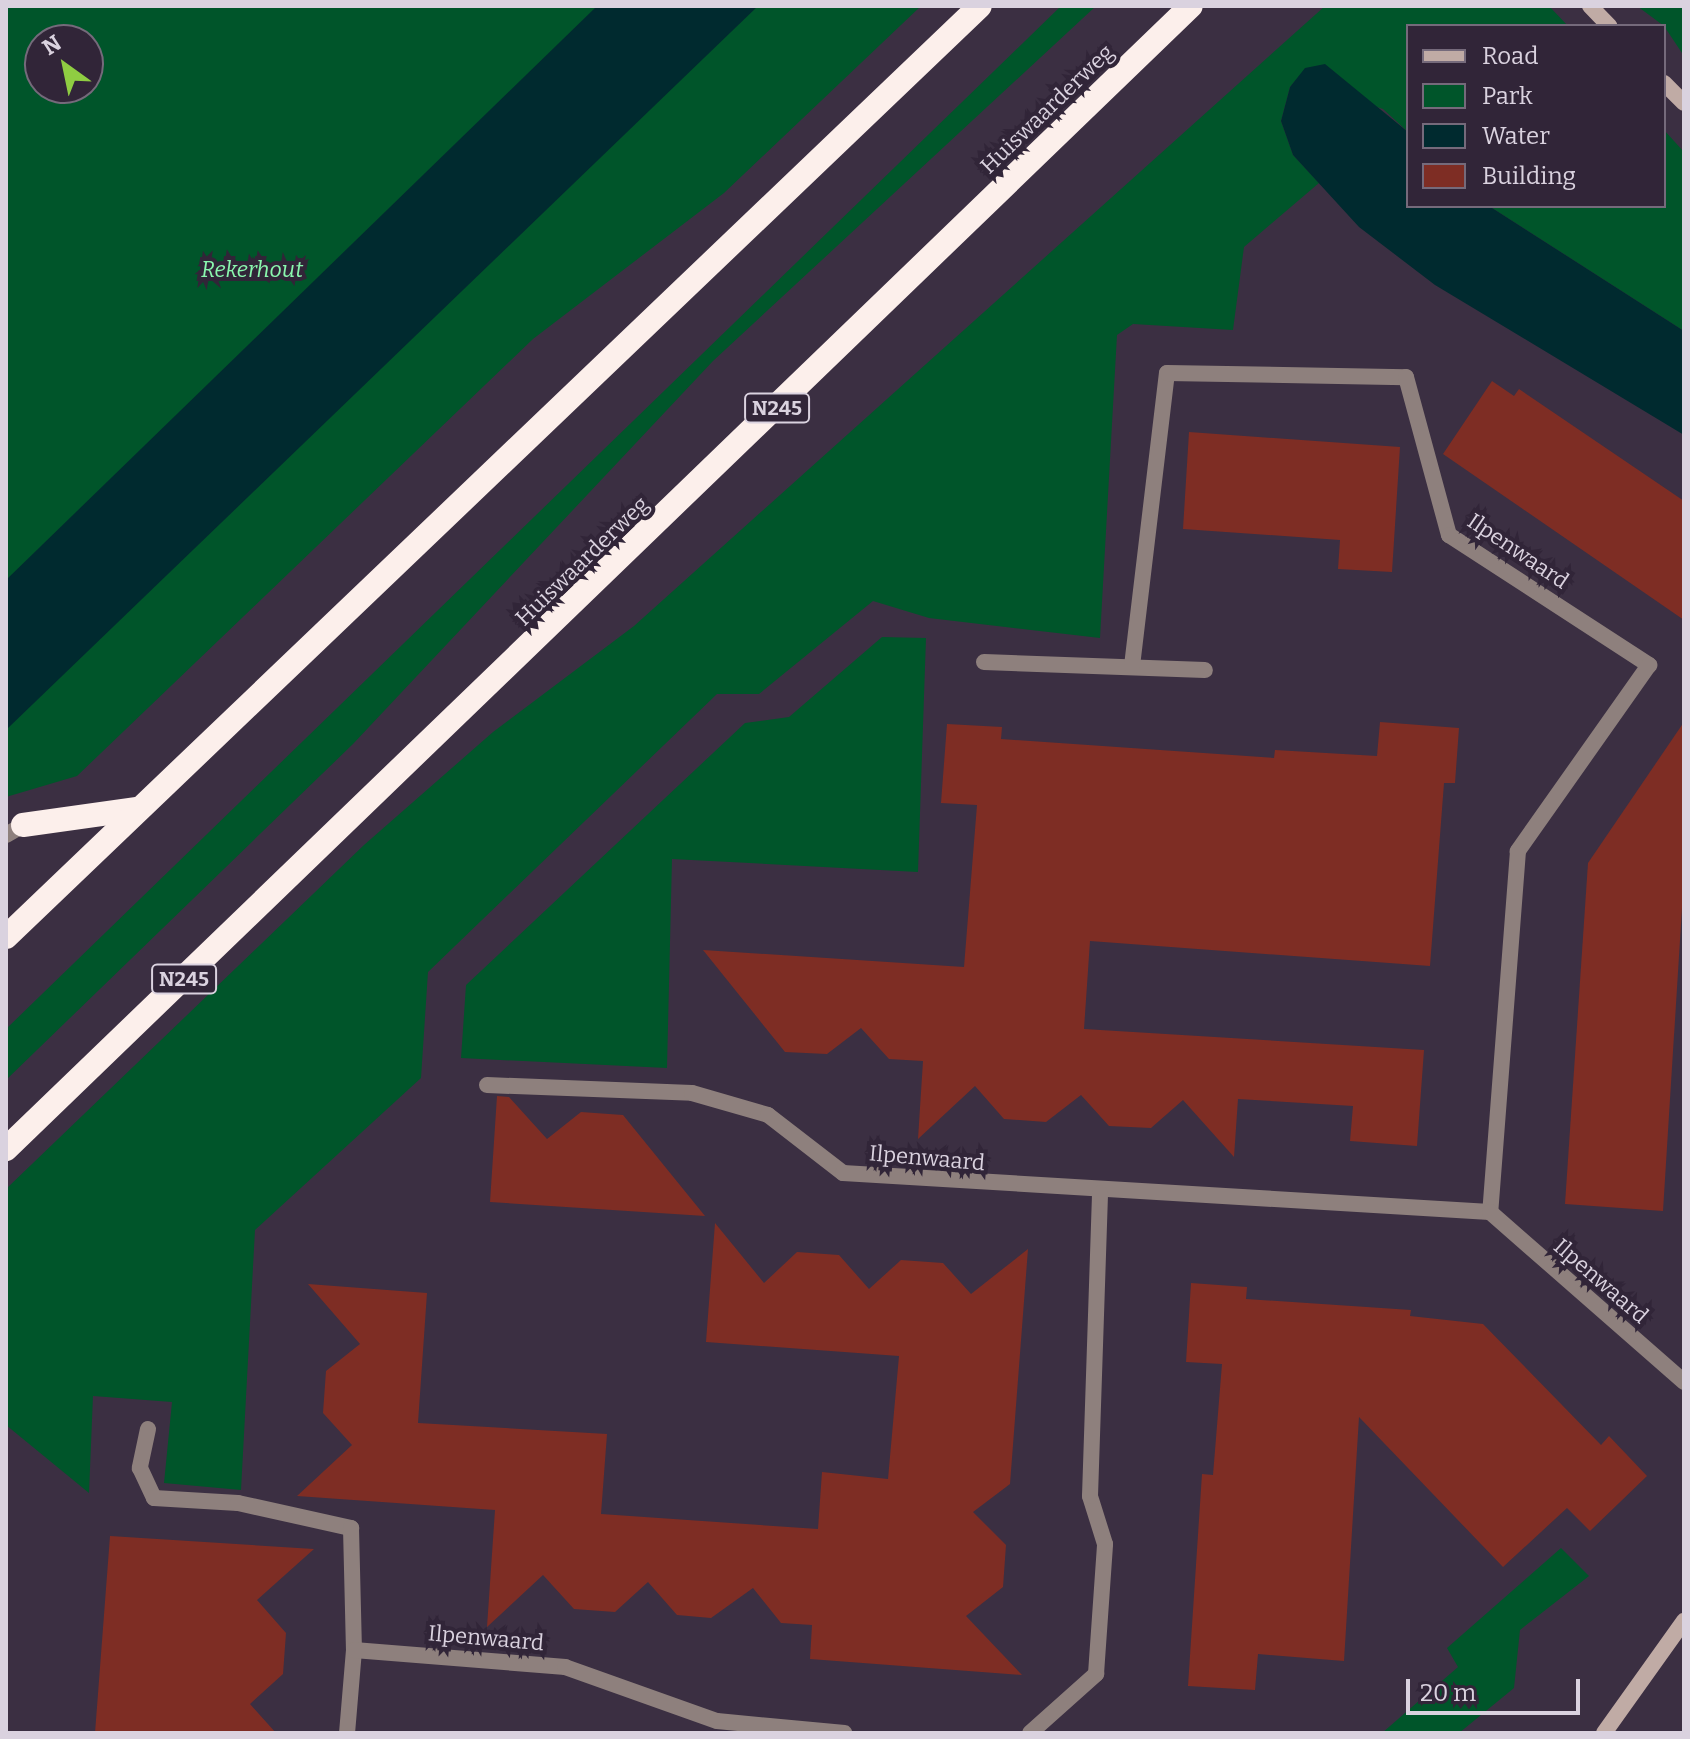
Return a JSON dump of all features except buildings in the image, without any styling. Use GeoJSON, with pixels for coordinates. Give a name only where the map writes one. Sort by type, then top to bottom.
{"type":"FeatureCollection","features":[{"type":"Feature","properties":{"kind":"highway"},"geometry":{"type":"LineString","coordinates":[[6,937],[980,6]]}},
{"type":"Feature","properties":{"kind":"highway","name":"Huiswaarderweg"},"geometry":{"type":"LineString","coordinates":[[6,1149],[1191,6]]}},
{"type":"Feature","properties":{"kind":"highway"},"geometry":{"type":"LineString","coordinates":[[14,830],[137,809]]}},
{"type":"Feature","properties":{"kind":"street"},"geometry":{"type":"LineString","coordinates":[[1590,6],[1607,24]]}},
{"type":"Feature","properties":{"kind":"street"},"geometry":{"type":"LineString","coordinates":[[1666,85],[1684,103]]}},
{"type":"Feature","properties":{"kind":"street","name":"Ilpenwaard"},"geometry":{"type":"LineString","coordinates":[[1132,666],[1167,373],[1406,377],[1449,535],[1649,665],[1518,851],[1490,1212]]}},
{"type":"Feature","properties":{"kind":"street"},"geometry":{"type":"LineString","coordinates":[[984,662],[1205,670]]}},
{"type":"Feature","properties":{"kind":"street","name":"Ilpenwaard"},"geometry":{"type":"LineString","coordinates":[[487,1085],[692,1093],[768,1115],[843,1173],[1100,1193],[1490,1212],[1684,1382]]}},
{"type":"Feature","properties":{"kind":"street"},"geometry":{"type":"LineString","coordinates":[[1030,1733],[1096,1674],[1105,1544],[1090,1496],[1100,1193]]}},
{"type":"Feature","properties":{"kind":"street"},"geometry":{"type":"LineString","coordinates":[[148,1429],[140,1468],[154,1498],[238,1503],[351,1528],[354,1650],[347,1733]]}},
{"type":"Feature","properties":{"kind":"street"},"geometry":{"type":"LineString","coordinates":[[1604,1733],[1684,1621]]}},
{"type":"Feature","properties":{"kind":"street","name":"Ilpenwaard"},"geometry":{"type":"LineString","coordinates":[[354,1650],[565,1667],[717,1721],[844,1733]]}},
{"type":"Feature","properties":{"kind":"green space","name":"Rekerhout"},"geometry":{"type":"Polygon","coordinates":[[[6,6],[921,6],[724,193],[533,339],[77,776],[6,797],[6,6]]]}},
{"type":"Feature","properties":{"kind":"green space"},"geometry":{"type":"Polygon","coordinates":[[[1061,6],[1096,6],[713,361],[353,744],[6,1080],[6,1029],[1061,6]]]}},
{"type":"Feature","properties":{"kind":"green space"},"geometry":{"type":"Polygon","coordinates":[[[1325,6],[1549,6],[1566,24],[1406,24],[1406,130],[1383,109],[1295,81],[1290,87],[1281,121],[1293,155],[1319,183],[1244,247],[1233,330],[1133,324],[1117,335],[1100,638],[929,618],[873,601],[759,694],[717,694],[428,972],[421,1078],[255,1230],[241,1490],[164,1483],[172,1402],[93,1396],[89,1493],[6,1425],[6,1189],[364,845],[493,732],[634,626],[1325,6]]]}},
{"type":"Feature","properties":{"kind":"green space"},"geometry":{"type":"Polygon","coordinates":[[[1637,6],[1684,6],[1684,56],[1666,29],[1666,24],[1661,24],[1637,6]]]}},
{"type":"Feature","properties":{"kind":"green space"},"geometry":{"type":"Polygon","coordinates":[[[1666,132],[1684,152],[1684,331],[1492,208],[1666,208],[1666,132]]]}},
{"type":"Feature","properties":{"kind":"green space"},"geometry":{"type":"Polygon","coordinates":[[[882,637],[926,638],[918,872],[672,859],[667,1068],[461,1058],[466,985],[745,723],[789,717],[882,637]]]}},
{"type":"Feature","properties":{"kind":"green space"},"geometry":{"type":"Polygon","coordinates":[[[1561,1548],[1589,1576],[1520,1630],[1514,1688],[1459,1733],[1382,1733],[1458,1667],[1447,1648],[1561,1548]]]}},
{"type":"Feature","properties":{"kind":"water"},"geometry":{"type":"Polygon","coordinates":[[[597,6],[758,6],[6,730],[6,580],[597,6]]]}},
{"type":"Feature","properties":{"kind":"water"},"geometry":{"type":"Polygon","coordinates":[[[1325,64],[1406,130],[1406,208],[1492,208],[1684,331],[1684,435],[1435,285],[1359,227],[1293,155],[1281,121],[1290,87],[1305,68],[1325,64]]]}}]}
